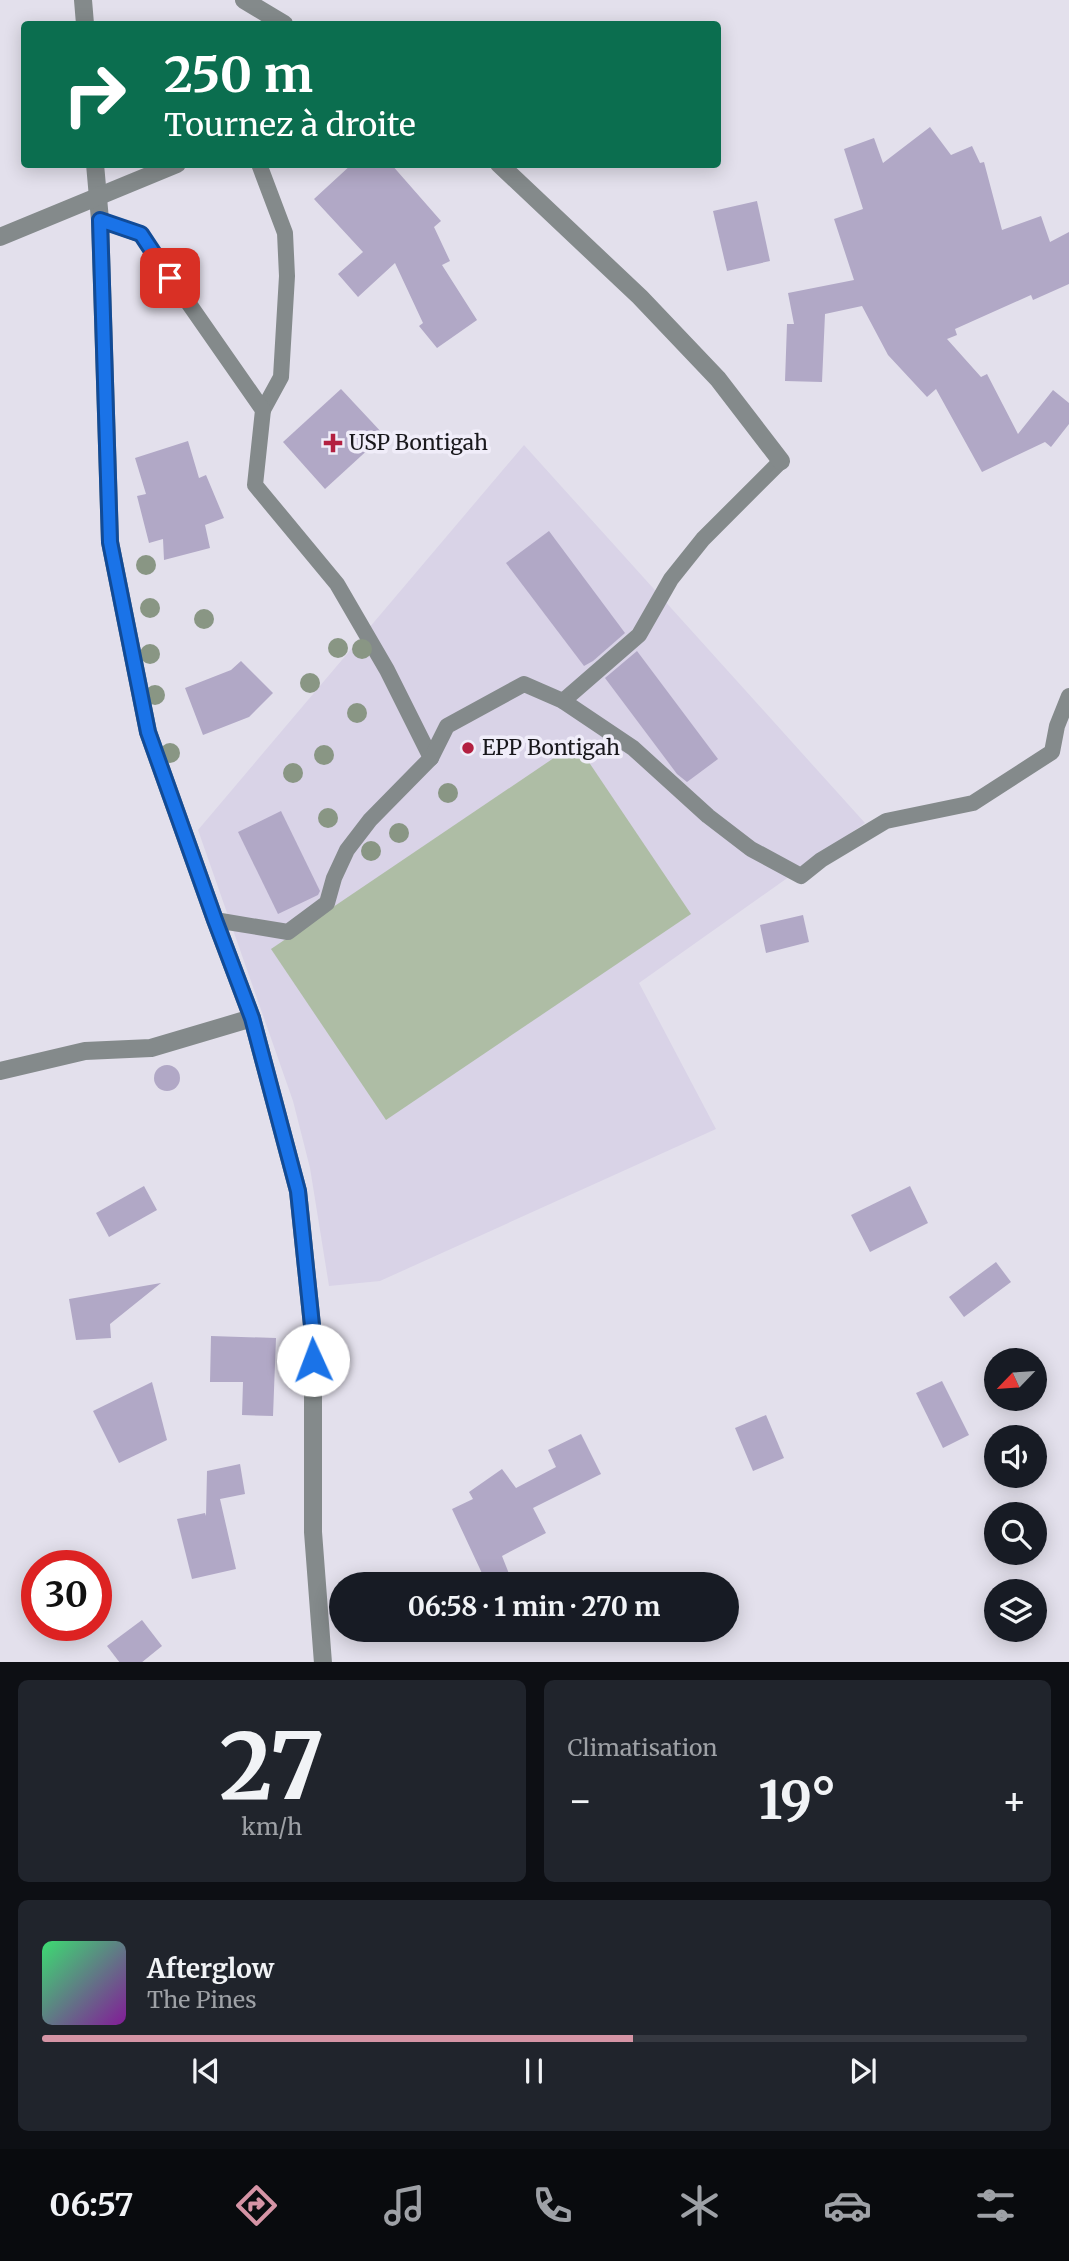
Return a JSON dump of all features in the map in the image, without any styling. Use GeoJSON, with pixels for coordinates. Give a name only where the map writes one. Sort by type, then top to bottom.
{"type":"FeatureCollection","features":[{"type":"Feature","properties":{"kind":"street"},"geometry":{"type":"LineString","coordinates":[[83,0],[85,21]]}},
{"type":"Feature","properties":{"kind":"street"},"geometry":{"type":"LineString","coordinates":[[244,0],[280,21]]}},
{"type":"Feature","properties":{"kind":"street"},"geometry":{"type":"LineString","coordinates":[[95,168],[100,220],[110,542],[148,732],[252,1018],[298,1191],[313,1335],[313,1532],[323,1662]]}},
{"type":"Feature","properties":{"kind":"street"},"geometry":{"type":"LineString","coordinates":[[0,237],[167,168]]}},
{"type":"Feature","properties":{"kind":"street"},"geometry":{"type":"LineString","coordinates":[[503,168],[640,297],[718,379],[781,461]]}},
{"type":"Feature","properties":{"kind":"street"},"geometry":{"type":"LineString","coordinates":[[0,1071],[85,1051],[150,1048],[252,1018]]}},
{"type":"Feature","properties":{"kind":"lane"},"geometry":{"type":"LineString","coordinates":[[260,168],[285,233],[288,276],[281,377],[262,410],[255,485],[337,584],[387,670],[431,758]]}},
{"type":"Feature","properties":{"kind":"lane"},"geometry":{"type":"LineString","coordinates":[[100,220],[141,234],[262,410]]}},
{"type":"Feature","properties":{"kind":"lane"},"geometry":{"type":"LineString","coordinates":[[563,701],[639,635],[671,579],[703,539],[781,461]]}},
{"type":"Feature","properties":{"kind":"lane"},"geometry":{"type":"LineString","coordinates":[[215,920],[288,932],[300,923],[327,902],[347,850],[370,820],[431,758],[447,726],[524,684],[563,701],[633,748],[708,816],[751,849],[801,876],[821,860],[886,821],[973,803],[1003,786],[1052,752],[1057,726],[1069,696]]}},
{"type":"Feature","properties":{"kind":"shaded area"},"geometry":{"type":"Polygon","coordinates":[[[524,445],[865,823],[639,983],[716,1129],[380,1281],[329,1286],[310,1168],[293,1101],[198,830],[524,445]]]}},
{"type":"Feature","properties":{"kind":"green space"},"geometry":{"type":"Polygon","coordinates":[[[576,743],[691,914],[386,1120],[271,949],[576,743]]]}},
{"type":"Feature","properties":{"kind":"building"},"geometry":{"type":"Polygon","coordinates":[[[930,127],[951,155],[972,146],[980,163],[984,162],[1002,230],[1041,216],[1050,242],[1069,232],[1069,284],[1033,300],[1031,295],[955,329],[957,335],[947,339],[981,377],[987,374],[1018,434],[1053,390],[1069,403],[1069,424],[1051,447],[1045,442],[982,472],[936,389],[927,397],[888,355],[862,306],[825,314],[822,382],[785,381],[787,324],[794,324],[788,293],[854,280],[834,219],[863,209],[844,149],[874,138],[883,163],[930,127]]]}},
{"type":"Feature","properties":{"kind":"building"},"geometry":{"type":"Polygon","coordinates":[[[348,168],[395,168],[441,221],[434,227],[450,261],[442,265],[477,320],[437,348],[419,326],[423,323],[395,263],[358,297],[338,274],[363,252],[314,199],[348,168]]]}},
{"type":"Feature","properties":{"kind":"building"},"geometry":{"type":"Polygon","coordinates":[[[757,201],[770,261],[727,271],[713,211],[757,201]]]}},
{"type":"Feature","properties":{"kind":"building"},"geometry":{"type":"Polygon","coordinates":[[[341,389],[384,435],[325,489],[283,442],[341,389]]]}},
{"type":"Feature","properties":{"kind":"building"},"geometry":{"type":"Polygon","coordinates":[[[188,441],[199,478],[206,475],[224,518],[205,525],[210,548],[164,560],[163,539],[149,543],[137,496],[146,494],[135,458],[188,441]]]}},
{"type":"Feature","properties":{"kind":"building"},"geometry":{"type":"Polygon","coordinates":[[[549,531],[625,633],[584,666],[506,563],[549,531]]]}},
{"type":"Feature","properties":{"kind":"building"},"geometry":{"type":"Polygon","coordinates":[[[637,651],[718,759],[687,782],[677,774],[605,678],[637,651]]]}},
{"type":"Feature","properties":{"kind":"building"},"geometry":{"type":"Polygon","coordinates":[[[241,661],[273,693],[249,717],[203,735],[185,688],[231,670],[241,661]]]}},
{"type":"Feature","properties":{"kind":"building"},"geometry":{"type":"Polygon","coordinates":[[[281,811],[320,891],[318,895],[278,914],[238,832],[281,811]]]}},
{"type":"Feature","properties":{"kind":"building"},"geometry":{"type":"Polygon","coordinates":[[[803,915],[809,942],[766,953],[760,925],[803,915]]]}},
{"type":"Feature","properties":{"kind":"building"},"geometry":{"type":"Polygon","coordinates":[[[167,1065],[176,1069],[180,1078],[176,1087],[167,1091],[158,1087],[154,1078],[158,1069],[167,1065]]]}},
{"type":"Feature","properties":{"kind":"building"},"geometry":{"type":"Polygon","coordinates":[[[144,1186],[157,1210],[109,1237],[96,1213],[144,1186]]]}},
{"type":"Feature","properties":{"kind":"building"},"geometry":{"type":"Polygon","coordinates":[[[910,1186],[928,1223],[870,1252],[851,1215],[910,1186]]]}},
{"type":"Feature","properties":{"kind":"building"},"geometry":{"type":"Polygon","coordinates":[[[996,1262],[1011,1282],[964,1317],[949,1297],[996,1262]]]}},
{"type":"Feature","properties":{"kind":"building"},"geometry":{"type":"Polygon","coordinates":[[[161,1283],[110,1324],[111,1338],[76,1340],[69,1299],[161,1283]]]}},
{"type":"Feature","properties":{"kind":"building"},"geometry":{"type":"Polygon","coordinates":[[[211,1336],[276,1338],[273,1416],[242,1415],[243,1382],[210,1382],[211,1336]]]}},
{"type":"Feature","properties":{"kind":"building"},"geometry":{"type":"Polygon","coordinates":[[[942,1381],[969,1435],[943,1448],[916,1393],[942,1381]]]}},
{"type":"Feature","properties":{"kind":"building"},"geometry":{"type":"Polygon","coordinates":[[[152,1382],[167,1440],[119,1463],[93,1411],[152,1382]]]}},
{"type":"Feature","properties":{"kind":"building"},"geometry":{"type":"Polygon","coordinates":[[[766,1415],[784,1458],[753,1471],[735,1428],[766,1415]]]}},
{"type":"Feature","properties":{"kind":"building"},"geometry":{"type":"Polygon","coordinates":[[[581,1434],[601,1474],[533,1508],[546,1533],[502,1556],[508,1572],[481,1572],[452,1509],[473,1499],[469,1492],[502,1469],[516,1488],[556,1467],[548,1450],[581,1434]]]}},
{"type":"Feature","properties":{"kind":"building"},"geometry":{"type":"Polygon","coordinates":[[[240,1464],[245,1494],[220,1499],[236,1569],[192,1579],[177,1519],[205,1513],[206,1516],[207,1471],[240,1464]]]}},
{"type":"Feature","properties":{"kind":"building"},"geometry":{"type":"Polygon","coordinates":[[[142,1620],[162,1646],[142,1662],[119,1662],[107,1646],[142,1620]]]}},
{"type":"Feature","properties":{"kind":"place","name":"USP Bontigah"},"geometry":{"type":"Point","coordinates":[333,443]}},
{"type":"Feature","properties":{"kind":"place","name":"EPP Bontigah"},"geometry":{"type":"Point","coordinates":[468,748]}},
{"type":"Feature","properties":{"kind":"route"},"geometry":{"type":"LineString","coordinates":[[170,278],[141,234],[100,220],[110,542],[148,732],[252,1018],[298,1191],[313,1335],[313,1360]]}}]}
